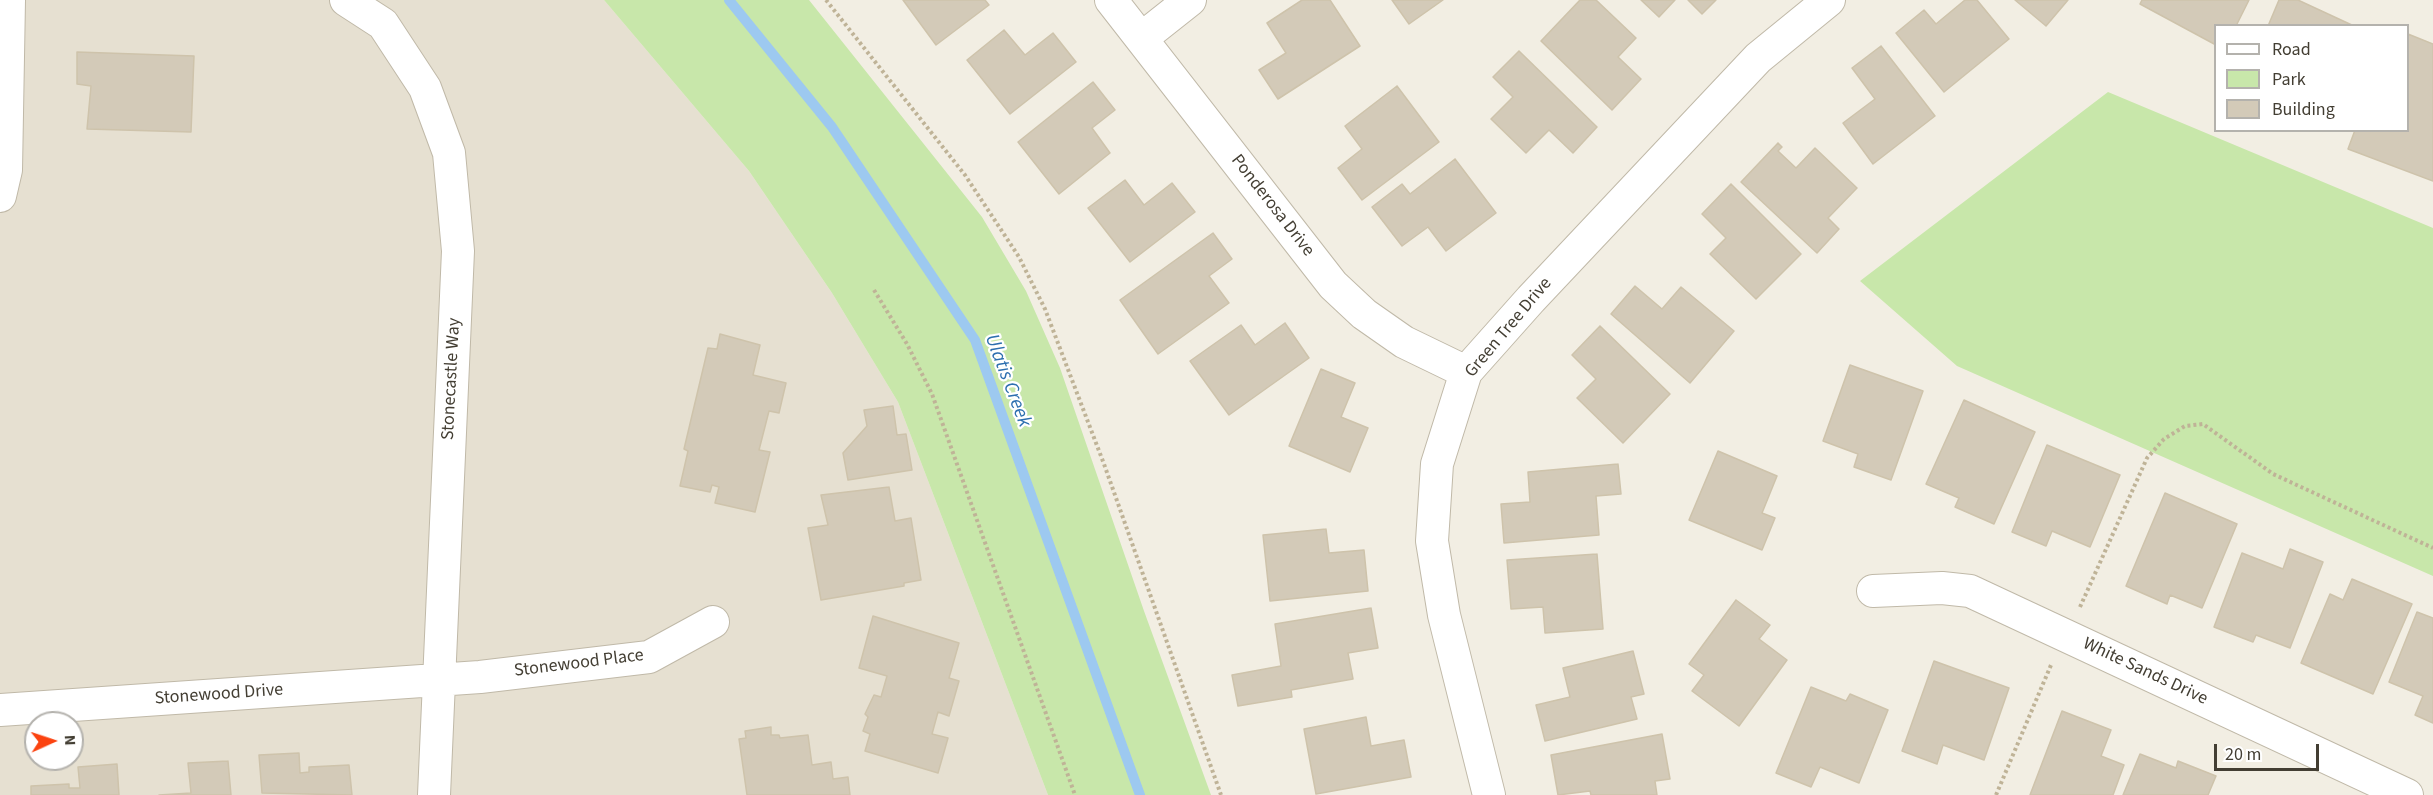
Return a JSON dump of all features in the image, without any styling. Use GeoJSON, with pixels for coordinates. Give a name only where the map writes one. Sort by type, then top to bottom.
{"type":"FeatureCollection","features":[{"type":"Feature","properties":{"kind":"street"},"geometry":{"type":"LineString","coordinates":[[0,196],[6,170],[9,0]]}},
{"type":"Feature","properties":{"kind":"street","name":"Stonecastle Way"},"geometry":{"type":"LineString","coordinates":[[346,0],[383,24],[425,88],[448,153],[458,251],[437,680],[434,795]]}},
{"type":"Feature","properties":{"kind":"street","name":"Ponderosa Drive"},"geometry":{"type":"LineString","coordinates":[[1112,0],[1333,285],[1364,314],[1404,342],[1466,372]]}},
{"type":"Feature","properties":{"kind":"street"},"geometry":{"type":"LineString","coordinates":[[1142,38],[1190,0]]}},
{"type":"Feature","properties":{"kind":"street","name":"Green Tree Drive"},"geometry":{"type":"LineString","coordinates":[[1489,795],[1444,615],[1432,541],[1437,464],[1466,372],[1531,299],[1758,58],[1829,0]]}},
{"type":"Feature","properties":{"kind":"street","name":"White Sands Drive"},"geometry":{"type":"LineString","coordinates":[[1873,591],[1942,588],[1970,591],[2407,795]]}},
{"type":"Feature","properties":{"kind":"street","name":"Stonewood Place"},"geometry":{"type":"LineString","coordinates":[[437,680],[649,657],[713,622]]}},
{"type":"Feature","properties":{"kind":"street","name":"Stonewood Drive"},"geometry":{"type":"LineString","coordinates":[[0,710],[437,680]]}},
{"type":"Feature","properties":{"kind":"path"},"geometry":{"type":"LineString","coordinates":[[826,0],[965,175],[1019,257],[1045,309],[1092,430],[1221,795]]}},
{"type":"Feature","properties":{"kind":"path"},"geometry":{"type":"LineString","coordinates":[[874,290],[908,344],[932,394],[1075,795]]}},
{"type":"Feature","properties":{"kind":"path"},"geometry":{"type":"LineString","coordinates":[[2080,608],[2147,458],[2164,439],[2185,426],[2203,424],[2273,474],[2433,548]]}},
{"type":"Feature","properties":{"kind":"path"},"geometry":{"type":"LineString","coordinates":[[1996,795],[2052,662]]}},
{"type":"Feature","properties":{"kind":"shaded area"},"geometry":{"type":"Polygon","coordinates":[[[0,0],[604,0],[749,171],[832,293],[898,402],[1048,795],[0,795],[0,0]]]}},
{"type":"Feature","properties":{"kind":"green space"},"geometry":{"type":"Polygon","coordinates":[[[604,0],[809,0],[982,217],[1026,291],[1060,368],[1144,611],[1211,795],[1048,795],[898,402],[832,293],[749,171],[604,0]]]}},
{"type":"Feature","properties":{"kind":"green space"},"geometry":{"type":"Polygon","coordinates":[[[2108,92],[2433,228],[2433,576],[1957,366],[1860,281],[2108,92]]]}},
{"type":"Feature","properties":{"kind":"building"},"geometry":{"type":"Polygon","coordinates":[[[903,0],[985,0],[989,5],[936,45],[903,0]]]}},
{"type":"Feature","properties":{"kind":"building"},"geometry":{"type":"Polygon","coordinates":[[[1302,0],[1330,0],[1360,46],[1278,99],[1259,70],[1286,53],[1267,23],[1302,0]]]}},
{"type":"Feature","properties":{"kind":"building"},"geometry":{"type":"Polygon","coordinates":[[[1392,0],[1443,0],[1409,24],[1392,0]]]}},
{"type":"Feature","properties":{"kind":"building"},"geometry":{"type":"Polygon","coordinates":[[[1580,0],[1596,0],[1636,38],[1618,57],[1641,79],[1612,110],[1541,41],[1580,0]]]}},
{"type":"Feature","properties":{"kind":"building"},"geometry":{"type":"Polygon","coordinates":[[[1641,0],[1675,0],[1659,17],[1641,0]]]}},
{"type":"Feature","properties":{"kind":"building"},"geometry":{"type":"Polygon","coordinates":[[[1688,0],[1716,0],[1702,14],[1688,0]]]}},
{"type":"Feature","properties":{"kind":"building"},"geometry":{"type":"Polygon","coordinates":[[[1965,0],[1977,0],[2009,39],[1944,92],[1896,33],[1924,10],[1936,24],[1965,0]]]}},
{"type":"Feature","properties":{"kind":"building"},"geometry":{"type":"Polygon","coordinates":[[[2015,0],[2068,0],[2046,26],[2015,0]]]}},
{"type":"Feature","properties":{"kind":"building"},"geometry":{"type":"Polygon","coordinates":[[[2142,0],[2249,0],[2237,24],[2214,24],[2214,44],[2140,4],[2142,0]]]}},
{"type":"Feature","properties":{"kind":"building"},"geometry":{"type":"Polygon","coordinates":[[[2279,0],[2298,0],[2350,24],[2269,24],[2279,0]]]}},
{"type":"Feature","properties":{"kind":"building"},"geometry":{"type":"Polygon","coordinates":[[[1004,30],[1025,55],[1053,33],[1076,62],[1010,114],[967,60],[1004,30]]]}},
{"type":"Feature","properties":{"kind":"building"},"geometry":{"type":"Polygon","coordinates":[[[2409,34],[2433,44],[2433,181],[2348,149],[2354,132],[2409,132],[2409,34]]]}},
{"type":"Feature","properties":{"kind":"building"},"geometry":{"type":"Polygon","coordinates":[[[1881,46],[1935,116],[1873,164],[1843,123],[1875,99],[1852,68],[1881,46]]]}},
{"type":"Feature","properties":{"kind":"building"},"geometry":{"type":"Polygon","coordinates":[[[1519,51],[1597,127],[1573,153],[1549,130],[1526,153],[1491,119],[1513,97],[1493,77],[1519,51]]]}},
{"type":"Feature","properties":{"kind":"building"},"geometry":{"type":"Polygon","coordinates":[[[77,52],[194,56],[191,132],[87,129],[91,86],[77,84],[77,52]]]}},
{"type":"Feature","properties":{"kind":"building"},"geometry":{"type":"Polygon","coordinates":[[[1093,82],[1115,110],[1092,128],[1110,153],[1059,194],[1018,142],[1093,82]]]}},
{"type":"Feature","properties":{"kind":"building"},"geometry":{"type":"Polygon","coordinates":[[[1397,86],[1439,142],[1362,200],[1338,168],[1362,149],[1345,126],[1397,86]]]}},
{"type":"Feature","properties":{"kind":"building"},"geometry":{"type":"Polygon","coordinates":[[[1778,143],[1782,147],[1778,151],[1796,168],[1815,148],[1857,188],[1828,218],[1839,229],[1817,253],[1741,182],[1778,143]]]}},
{"type":"Feature","properties":{"kind":"building"},"geometry":{"type":"Polygon","coordinates":[[[1455,159],[1496,213],[1446,251],[1428,227],[1402,246],[1372,207],[1402,184],[1410,194],[1455,159]]]}},
{"type":"Feature","properties":{"kind":"building"},"geometry":{"type":"Polygon","coordinates":[[[1125,180],[1144,205],[1172,183],[1195,212],[1130,262],[1088,208],[1125,180]]]}},
{"type":"Feature","properties":{"kind":"building"},"geometry":{"type":"Polygon","coordinates":[[[1731,184],[1801,254],[1756,299],[1710,254],[1726,238],[1702,214],[1731,184]]]}},
{"type":"Feature","properties":{"kind":"building"},"geometry":{"type":"Polygon","coordinates":[[[1213,233],[1232,259],[1209,276],[1229,303],[1158,354],[1120,300],[1213,233]]]}},
{"type":"Feature","properties":{"kind":"building"},"geometry":{"type":"Polygon","coordinates":[[[1635,286],[1662,309],[1681,287],[1734,331],[1690,383],[1611,314],[1635,286]]]}},
{"type":"Feature","properties":{"kind":"building"},"geometry":{"type":"Polygon","coordinates":[[[1285,323],[1309,358],[1229,415],[1190,361],[1241,325],[1255,345],[1285,323]]]}},
{"type":"Feature","properties":{"kind":"building"},"geometry":{"type":"Polygon","coordinates":[[[1600,326],[1670,394],[1623,443],[1577,398],[1596,379],[1572,355],[1600,326]]]}},
{"type":"Feature","properties":{"kind":"building"},"geometry":{"type":"Polygon","coordinates":[[[720,334],[760,345],[753,375],[786,383],[779,413],[769,411],[759,450],[770,452],[755,512],[715,503],[719,487],[712,485],[710,492],[680,486],[688,451],[684,449],[708,348],[717,349],[720,334]]]}},
{"type":"Feature","properties":{"kind":"building"},"geometry":{"type":"Polygon","coordinates":[[[1850,365],[1923,391],[1891,480],[1854,467],[1858,454],[1823,441],[1850,365]]]}},
{"type":"Feature","properties":{"kind":"building"},"geometry":{"type":"Polygon","coordinates":[[[1321,369],[1355,383],[1341,417],[1368,428],[1350,472],[1289,446],[1321,369]]]}},
{"type":"Feature","properties":{"kind":"building"},"geometry":{"type":"Polygon","coordinates":[[[1964,400],[2035,432],[1994,524],[1955,507],[1959,498],[1926,484],[1964,400]]]}},
{"type":"Feature","properties":{"kind":"building"},"geometry":{"type":"Polygon","coordinates":[[[893,406],[897,435],[906,434],[912,470],[848,480],[843,453],[867,426],[864,410],[893,406]]]}},
{"type":"Feature","properties":{"kind":"building"},"geometry":{"type":"Polygon","coordinates":[[[2047,445],[2120,475],[2090,547],[2052,531],[2046,546],[2012,532],[2047,445]]]}},
{"type":"Feature","properties":{"kind":"building"},"geometry":{"type":"Polygon","coordinates":[[[1718,451],[1777,476],[1762,513],[1775,518],[1762,550],[1689,520],[1718,451]]]}},
{"type":"Feature","properties":{"kind":"building"},"geometry":{"type":"Polygon","coordinates":[[[1618,464],[1621,494],[1596,496],[1599,535],[1504,543],[1501,504],[1530,502],[1528,472],[1618,464]]]}},
{"type":"Feature","properties":{"kind":"building"},"geometry":{"type":"Polygon","coordinates":[[[889,487],[895,521],[911,518],[921,580],[904,583],[904,586],[821,600],[808,528],[828,525],[821,495],[889,487]]]}},
{"type":"Feature","properties":{"kind":"building"},"geometry":{"type":"Polygon","coordinates":[[[2165,493],[2237,524],[2202,608],[2170,595],[2167,604],[2126,586],[2165,493]]]}},
{"type":"Feature","properties":{"kind":"building"},"geometry":{"type":"Polygon","coordinates":[[[1326,529],[1329,553],[1364,550],[1368,591],[1270,601],[1263,535],[1326,529]]]}},
{"type":"Feature","properties":{"kind":"building"},"geometry":{"type":"Polygon","coordinates":[[[2290,549],[2323,562],[2290,648],[2256,635],[2253,642],[2214,627],[2242,553],[2283,569],[2290,549]]]}},
{"type":"Feature","properties":{"kind":"building"},"geometry":{"type":"Polygon","coordinates":[[[1597,554],[1603,629],[1545,633],[1543,607],[1511,609],[1507,560],[1597,554]]]}},
{"type":"Feature","properties":{"kind":"building"},"geometry":{"type":"Polygon","coordinates":[[[2352,579],[2412,604],[2373,694],[2301,663],[2330,594],[2343,600],[2352,579]]]}},
{"type":"Feature","properties":{"kind":"building"},"geometry":{"type":"Polygon","coordinates":[[[1736,600],[1770,625],[1759,639],[1787,660],[1739,726],[1692,691],[1704,675],[1689,664],[1736,600]]]}},
{"type":"Feature","properties":{"kind":"building"},"geometry":{"type":"Polygon","coordinates":[[[1371,608],[1378,648],[1348,653],[1353,679],[1291,690],[1292,697],[1238,706],[1232,675],[1281,666],[1275,624],[1371,608]]]}},
{"type":"Feature","properties":{"kind":"building"},"geometry":{"type":"Polygon","coordinates":[[[2417,612],[2433,618],[2433,723],[2415,715],[2423,696],[2389,682],[2417,612]]]}},
{"type":"Feature","properties":{"kind":"building"},"geometry":{"type":"Polygon","coordinates":[[[873,616],[959,643],[949,678],[959,681],[949,716],[938,712],[932,734],[948,738],[938,773],[865,751],[870,734],[863,731],[868,717],[865,714],[874,695],[881,697],[887,676],[859,668],[873,616]]]}},
{"type":"Feature","properties":{"kind":"building"},"geometry":{"type":"Polygon","coordinates":[[[1633,651],[1644,694],[1631,697],[1637,719],[1545,741],[1536,705],[1570,697],[1563,668],[1633,651]]]}},
{"type":"Feature","properties":{"kind":"building"},"geometry":{"type":"Polygon","coordinates":[[[1934,661],[2009,688],[1984,760],[1943,745],[1937,764],[1902,751],[1934,661]]]}},
{"type":"Feature","properties":{"kind":"building"},"geometry":{"type":"Polygon","coordinates":[[[1811,687],[1846,701],[1850,694],[1888,710],[1859,783],[1820,767],[1811,787],[1776,773],[1811,687]]]}},
{"type":"Feature","properties":{"kind":"building"},"geometry":{"type":"Polygon","coordinates":[[[2062,711],[2111,730],[2101,756],[2124,765],[2113,795],[2030,795],[2062,711]]]}},
{"type":"Feature","properties":{"kind":"building"},"geometry":{"type":"Polygon","coordinates":[[[1366,717],[1371,746],[1404,740],[1411,777],[1316,794],[1304,729],[1366,717]]]}},
{"type":"Feature","properties":{"kind":"building"},"geometry":{"type":"Polygon","coordinates":[[[771,727],[771,735],[779,735],[780,738],[808,735],[812,765],[831,762],[833,779],[848,777],[850,795],[747,795],[739,739],[746,738],[745,731],[771,727]]]}},
{"type":"Feature","properties":{"kind":"building"},"geometry":{"type":"Polygon","coordinates":[[[1662,734],[1670,779],[1655,781],[1657,795],[1591,795],[1590,791],[1558,795],[1551,755],[1662,734]]]}},
{"type":"Feature","properties":{"kind":"building"},"geometry":{"type":"Polygon","coordinates":[[[299,753],[300,773],[309,772],[309,767],[349,765],[352,795],[262,793],[259,755],[299,753]]]}},
{"type":"Feature","properties":{"kind":"building"},"geometry":{"type":"Polygon","coordinates":[[[2140,754],[2176,768],[2178,761],[2216,776],[2208,795],[2123,795],[2140,754]]]}},
{"type":"Feature","properties":{"kind":"building"},"geometry":{"type":"Polygon","coordinates":[[[228,761],[231,795],[159,795],[191,793],[188,763],[228,761]]]}},
{"type":"Feature","properties":{"kind":"building"},"geometry":{"type":"Polygon","coordinates":[[[117,764],[119,795],[31,795],[31,786],[69,784],[69,788],[80,788],[78,771],[84,771],[84,767],[117,764]]]}},
{"type":"Feature","properties":{"kind":"waterway","name":"Ulatis Creek"},"geometry":{"type":"LineString","coordinates":[[729,0],[832,127],[975,340],[1140,795]]}}]}
